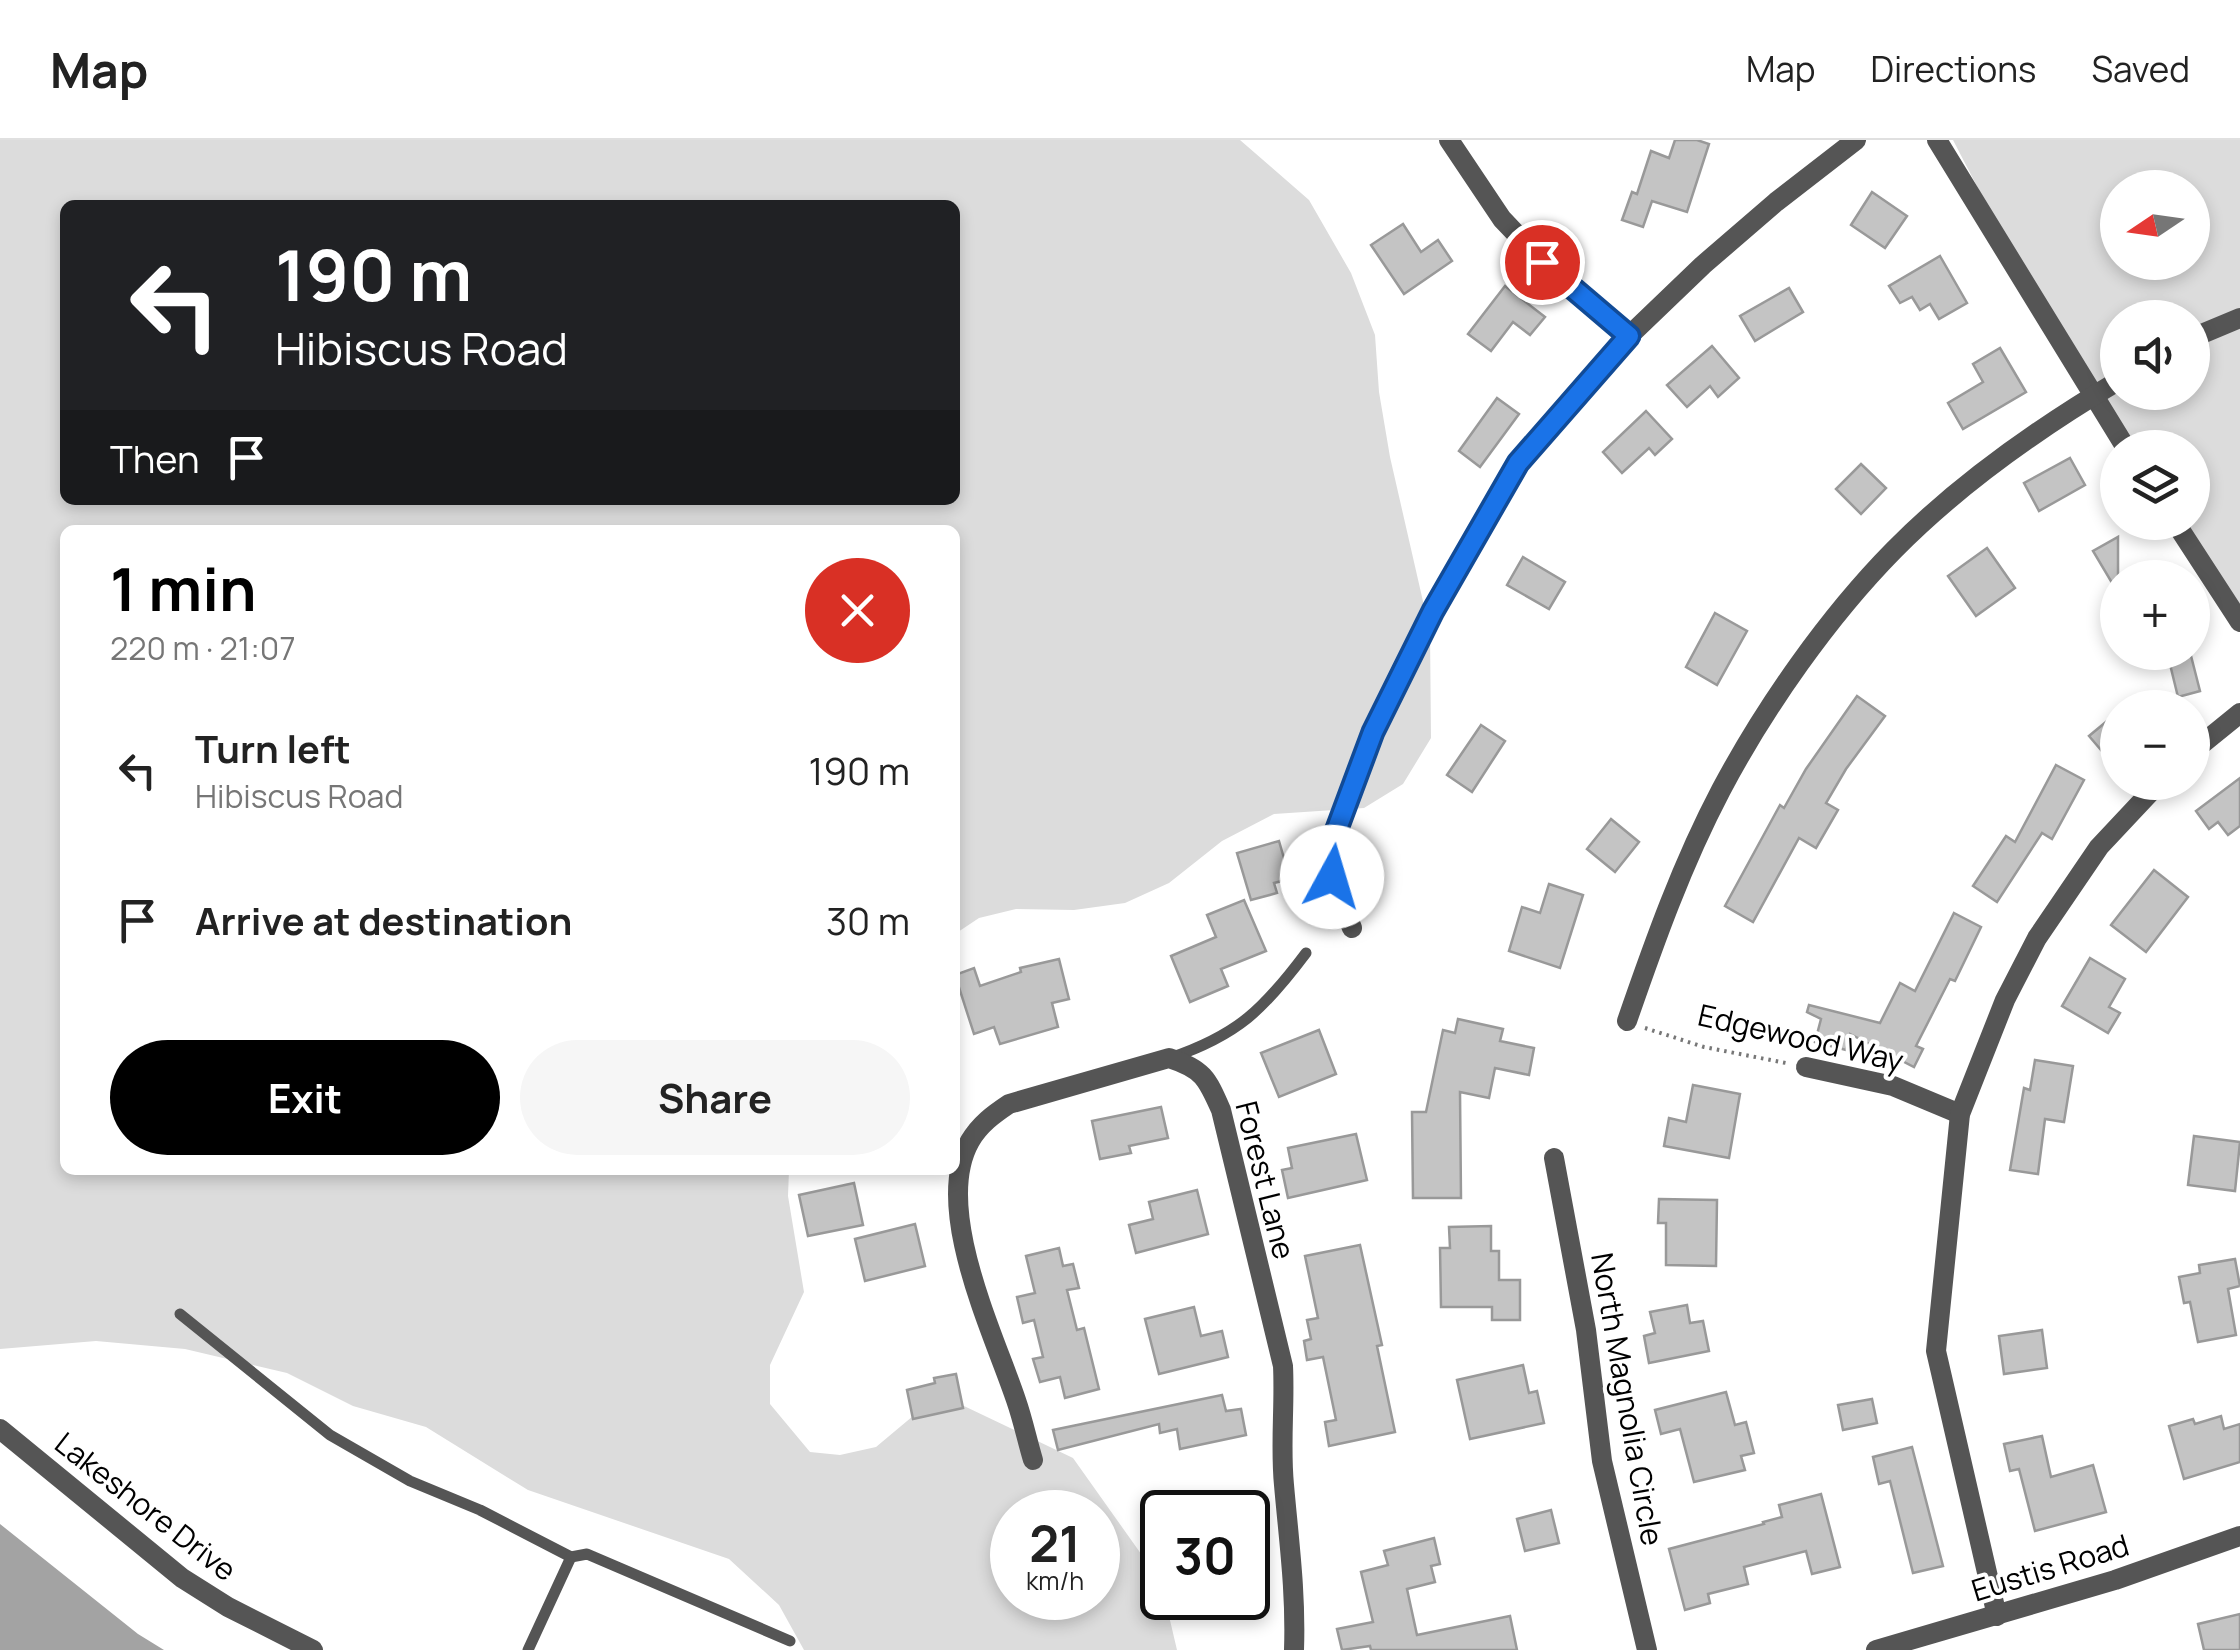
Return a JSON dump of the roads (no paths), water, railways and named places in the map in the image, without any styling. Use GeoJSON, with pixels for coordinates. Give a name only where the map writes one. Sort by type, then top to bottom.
{"type":"FeatureCollection","features":[{"type":"Feature","properties":{"kind":"street"},"geometry":{"type":"LineString","coordinates":[[1449,140],[1502,219],[1542,262],[1629,336]]}},
{"type":"Feature","properties":{"kind":"street"},"geometry":{"type":"LineString","coordinates":[[1352,928],[1332,877],[1335,834],[1373,732],[1402,669],[1518,463],[1629,336],[1703,265],[1856,140]]}},
{"type":"Feature","properties":{"kind":"street"},"geometry":{"type":"LineString","coordinates":[[1938,140],[2115,430]]}},
{"type":"Feature","properties":{"kind":"street"},"geometry":{"type":"LineString","coordinates":[[2210,330],[2240,318]]}},
{"type":"Feature","properties":{"kind":"street"},"geometry":{"type":"LineString","coordinates":[[1627,1021],[1682,871],[1721,790],[1794,674],[1858,592],[1928,519],[1988,470],[2100,392]]}},
{"type":"Feature","properties":{"kind":"street"},"geometry":{"type":"LineString","coordinates":[[2187,540],[2240,622]]}},
{"type":"Feature","properties":{"kind":"street"},"geometry":{"type":"LineString","coordinates":[[2210,737],[2240,713]]}},
{"type":"Feature","properties":{"kind":"street"},"geometry":{"type":"LineString","coordinates":[[1997,1616],[1936,1352],[1960,1114],[2005,1000],[2037,938],[2099,847],[2143,800]]}},
{"type":"Feature","properties":{"kind":"street"},"geometry":{"type":"LineString","coordinates":[[1033,1460],[1016,1399],[974,1286],[962,1229],[959,1192],[969,1142],[986,1119],[1009,1104],[1169,1058]]}},
{"type":"Feature","properties":{"kind":"street","name":"Forest Lane"},"geometry":{"type":"LineString","coordinates":[[1169,1058],[1202,1072],[1221,1110],[1283,1366],[1282,1446],[1296,1594],[1294,1650]]}},
{"type":"Feature","properties":{"kind":"street","name":"Edgewood Way"},"geometry":{"type":"LineString","coordinates":[[1806,1067],[1893,1086],[1960,1114]]}},
{"type":"Feature","properties":{"kind":"street","name":"North Magnolia Circle"},"geometry":{"type":"LineString","coordinates":[[1554,1158],[1586,1330],[1602,1461],[1647,1650]]}},
{"type":"Feature","properties":{"kind":"street","name":"Lakeshore Drive"},"geometry":{"type":"LineString","coordinates":[[0,1428],[182,1578],[228,1607],[313,1650]]}},
{"type":"Feature","properties":{"kind":"street","name":"Eustis Road"},"geometry":{"type":"LineString","coordinates":[[1876,1650],[2115,1580],[2240,1536]]}},
{"type":"Feature","properties":{"kind":"lane"},"geometry":{"type":"LineString","coordinates":[[1169,1058],[1208,1045],[1258,1011],[1306,953]]}},
{"type":"Feature","properties":{"kind":"lane"},"geometry":{"type":"LineString","coordinates":[[180,1314],[330,1435],[410,1481],[480,1510],[571,1557],[587,1554],[790,1641]]}},
{"type":"Feature","properties":{"kind":"lane"},"geometry":{"type":"LineString","coordinates":[[528,1650],[571,1557]]}}]}
